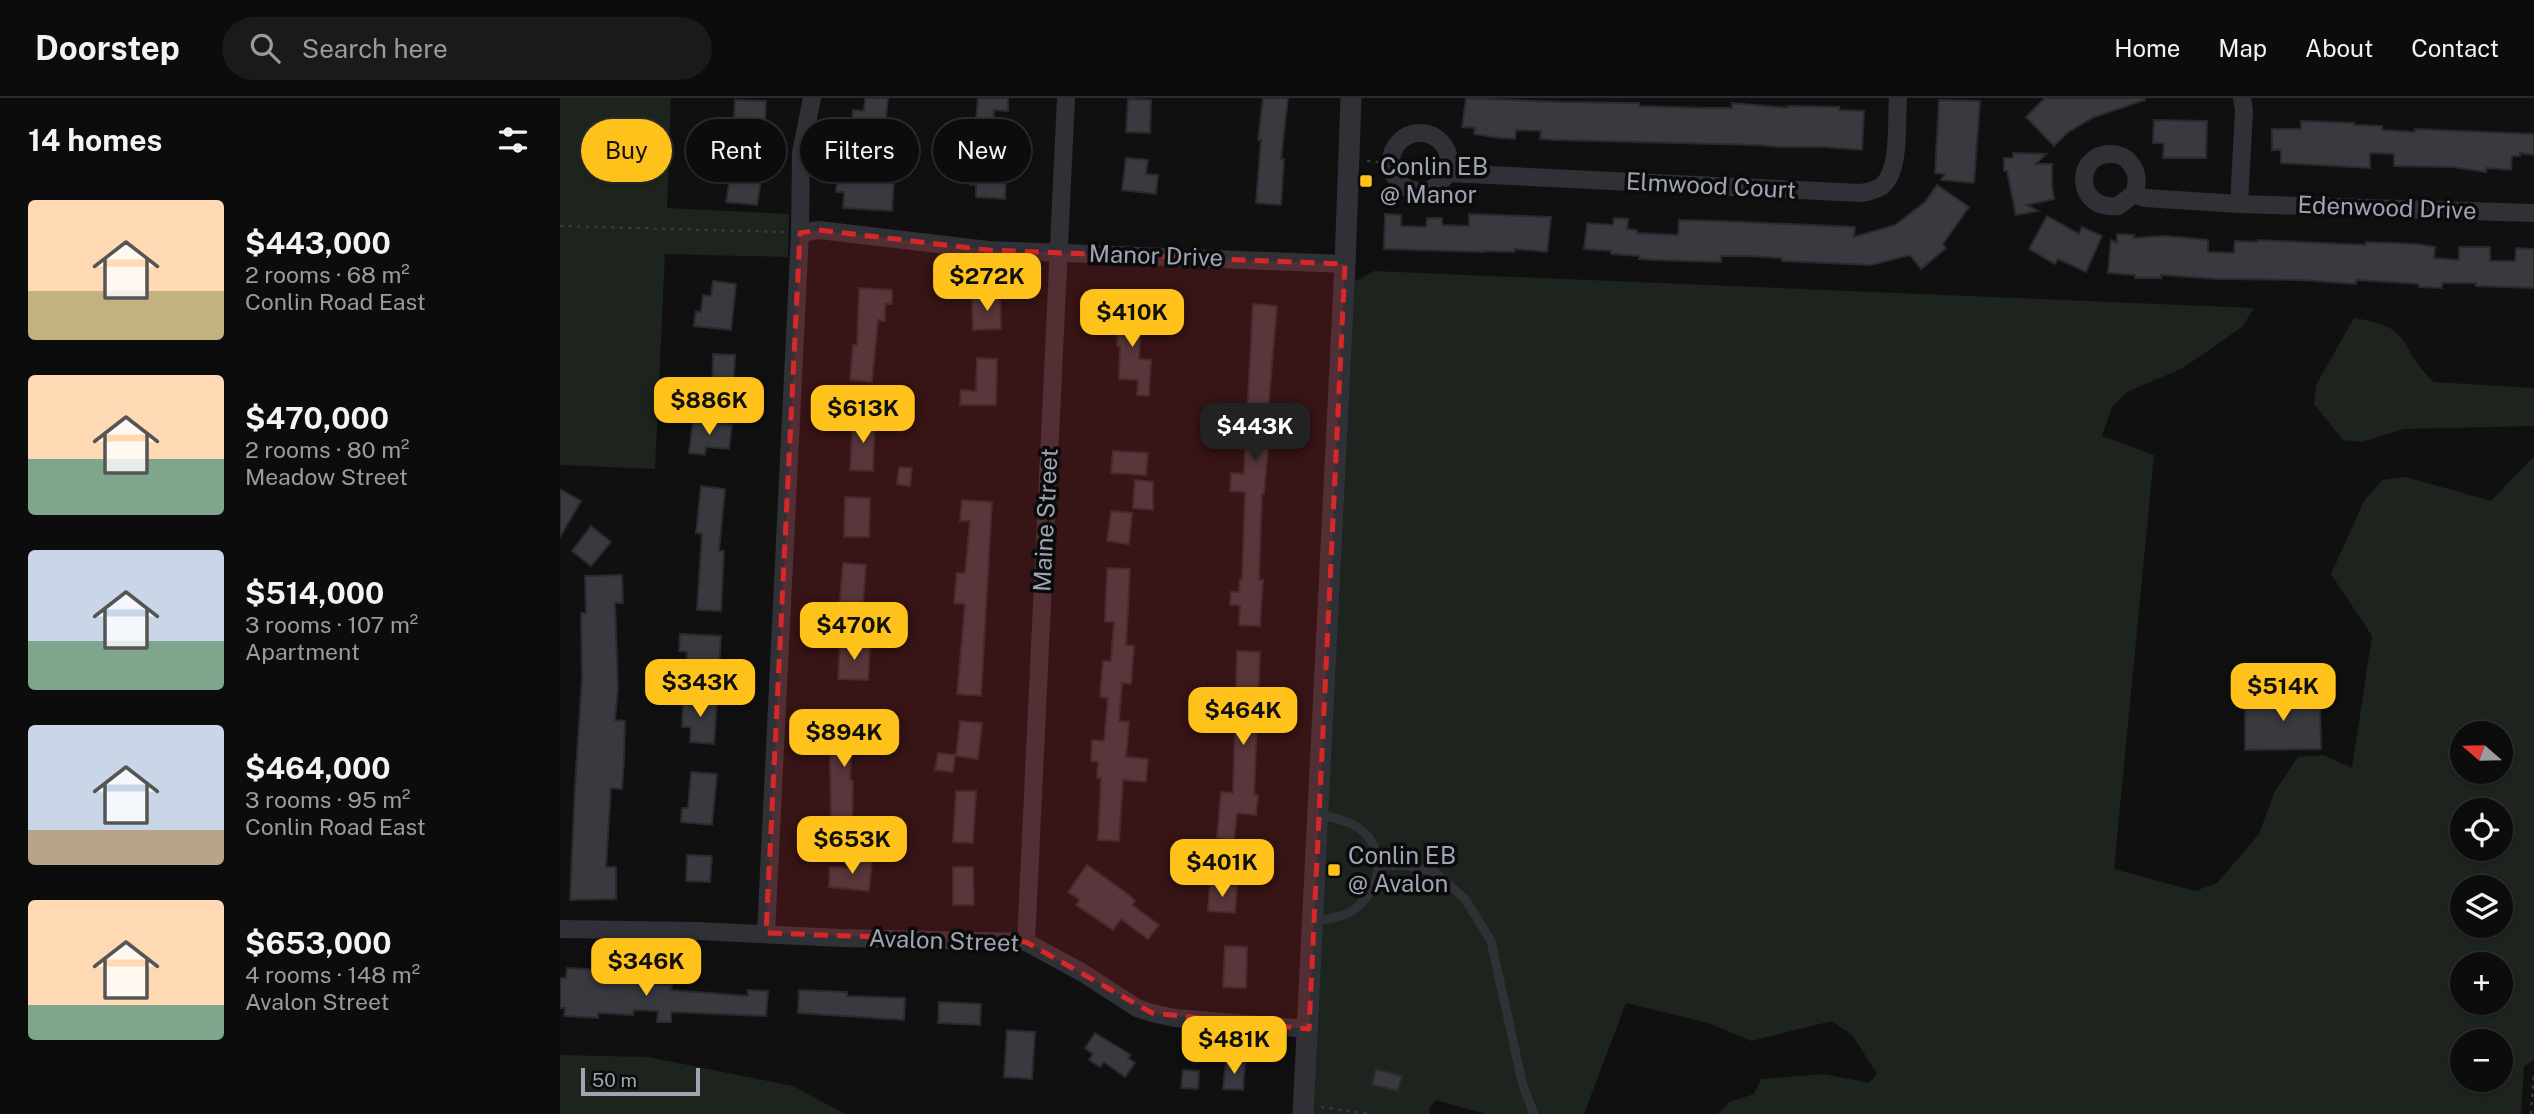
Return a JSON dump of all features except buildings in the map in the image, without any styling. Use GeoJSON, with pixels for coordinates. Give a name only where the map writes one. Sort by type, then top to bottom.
{"type":"FeatureCollection","features":[{"type":"Feature","properties":{"kind":"street"},"geometry":{"type":"LineString","coordinates":[[766,933],[800,233],[801,153],[811,98]]}},
{"type":"Feature","properties":{"kind":"street","name":"Maine Street"},"geometry":{"type":"LineString","coordinates":[[1026,942],[1066,98]]}},
{"type":"Feature","properties":{"kind":"street"},"geometry":{"type":"LineString","coordinates":[[1303,1110],[1309,1029],[1351,98]]}},
{"type":"Feature","properties":{"kind":"street","name":"Elmwood Court"},"geometry":{"type":"LineString","coordinates":[[1447,173],[1860,193],[1881,187],[1889,178],[1895,162],[1898,98]]}},
{"type":"Feature","properties":{"kind":"street"},"geometry":{"type":"LineString","coordinates":[[2239,204],[2244,111],[2242,98]]}},
{"type":"Feature","properties":{"kind":"street"},"geometry":{"type":"LineString","coordinates":[[1423,134],[1432,136],[1445,148],[1449,165],[1447,173],[1435,188],[1416,191],[1399,183],[1391,167],[1391,158],[1399,142],[1406,137],[1423,134]]}},
{"type":"Feature","properties":{"kind":"street","name":"Edenwood Drive"},"geometry":{"type":"LineString","coordinates":[[2134,194],[2145,198],[2239,204],[2534,213]]}},
{"type":"Feature","properties":{"kind":"street","name":"Manor Drive"},"geometry":{"type":"LineString","coordinates":[[800,233],[820,230],[988,250],[1345,264]]}},
{"type":"Feature","properties":{"kind":"street","name":"Avalon Street"},"geometry":{"type":"LineString","coordinates":[[560,929],[1026,942],[1074,967],[1137,1008],[1152,1013],[1175,1018],[1309,1029]]}},
{"type":"Feature","properties":{"kind":"lane"},"geometry":{"type":"LineString","coordinates":[[1313,922],[1353,911],[1377,880],[1380,865],[1376,849],[1359,829],[1346,821],[1318,814]]}},
{"type":"Feature","properties":{"kind":"lane"},"geometry":{"type":"LineString","coordinates":[[1380,865],[1409,866],[1435,872],[1465,899],[1490,941],[1522,1086],[1534,1114]]}},
{"type":"Feature","properties":{"kind":"path"},"geometry":{"type":"LineString","coordinates":[[1348,161],[1380,162],[1391,167]]}},
{"type":"Feature","properties":{"kind":"path"},"geometry":{"type":"LineString","coordinates":[[560,226],[800,233]]}},
{"type":"Feature","properties":{"kind":"path"},"geometry":{"type":"LineString","coordinates":[[2531,1114],[2534,1071]]}},
{"type":"Feature","properties":{"kind":"path"},"geometry":{"type":"LineString","coordinates":[[1303,1110],[1370,1114]]}},
{"type":"Feature","properties":{"kind":"highlighted area"},"geometry":{"type":"Polygon","coordinates":[[[819,230],[988,250],[1345,264],[1309,1029],[1152,1013],[1026,942],[766,933],[800,233],[819,230]]]}},
{"type":"Feature","properties":{"kind":"shaded area"},"geometry":{"type":"Polygon","coordinates":[[[560,98],[671,98],[670,119],[581,119],[581,182],[668,182],[667,208],[789,214],[788,257],[665,254],[655,469],[560,465],[560,98]]]}},
{"type":"Feature","properties":{"kind":"shaded area"},"geometry":{"type":"Polygon","coordinates":[[[1374,271],[2254,308],[2242,327],[2183,368],[2127,392],[2112,407],[2102,436],[2154,455],[2114,869],[2195,891],[2217,883],[2259,834],[2275,791],[2298,757],[2324,755],[2352,768],[2372,636],[2331,574],[2364,501],[2382,480],[2406,477],[2491,501],[2534,456],[2534,1059],[2524,1067],[2521,1114],[1718,1114],[1729,1102],[1754,1094],[1761,1079],[1824,1074],[1869,1083],[1877,1074],[1853,1036],[1832,1021],[1751,1041],[1708,1023],[1626,1003],[1584,1114],[1486,1114],[1436,1100],[1429,1109],[1430,1114],[1303,1114],[1345,287],[1374,271]]]}},
{"type":"Feature","properties":{"kind":"shaded area"},"geometry":{"type":"Polygon","coordinates":[[[2354,318],[2374,322],[2397,333],[2422,370],[2434,382],[2534,388],[2534,426],[2404,429],[2362,442],[2343,440],[2314,404],[2316,385],[2354,318]]]}},
{"type":"Feature","properties":{"kind":"shaded area"},"geometry":{"type":"Polygon","coordinates":[[[560,1055],[648,1057],[793,1086],[845,1114],[560,1114],[560,1055]]]}},
{"type":"Feature","properties":{"kind":"place","name":"Conlin EB @ Manor"},"geometry":{"type":"Point","coordinates":[1366,181]}},
{"type":"Feature","properties":{"kind":"place","name":"Conlin EB @ Avalon"},"geometry":{"type":"Point","coordinates":[1334,870]}}]}
